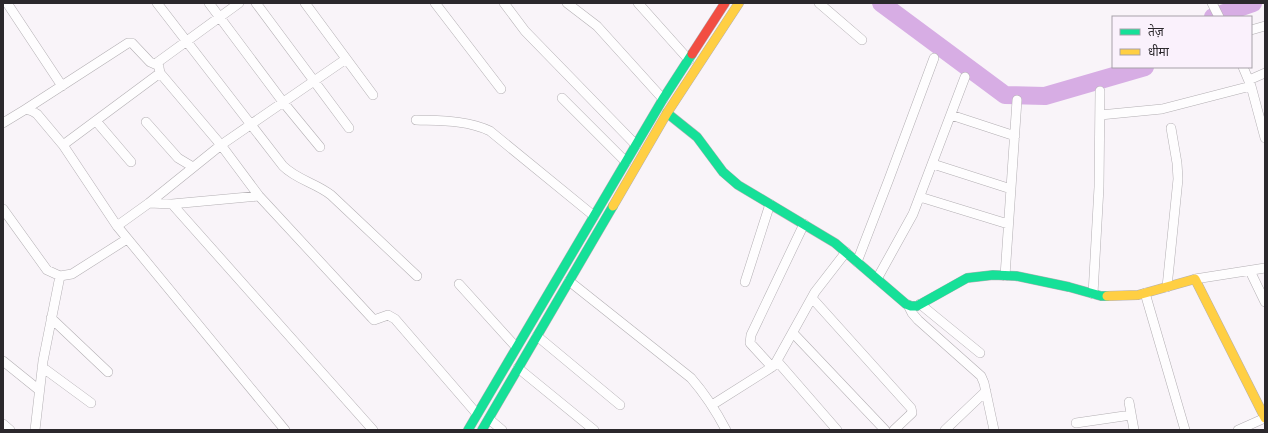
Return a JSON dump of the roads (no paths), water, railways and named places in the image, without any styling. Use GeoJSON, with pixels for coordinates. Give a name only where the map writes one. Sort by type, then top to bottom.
{"type":"FeatureCollection","features":[{"type":"Feature","properties":{"kind":"main road"},"geometry":{"type":"LineString","coordinates":[[482,430],[667,113],[738,3]]}},
{"type":"Feature","properties":{"kind":"main road"},"geometry":{"type":"LineString","coordinates":[[468,430],[663,99],[689,60],[721,4]]}},
{"type":"Feature","properties":{"kind":"main road"},"geometry":{"type":"LineString","coordinates":[[667,113],[697,137],[730,178],[770,204],[835,242],[877,279],[911,306],[920,304],[968,278],[993,275],[1016,276],[1069,287],[1101,296],[1138,295],[1194,279],[1265,418]]}},
{"type":"Feature","properties":{"kind":"street"},"geometry":{"type":"LineString","coordinates":[[7,3],[62,86]]}},
{"type":"Feature","properties":{"kind":"street"},"geometry":{"type":"LineString","coordinates":[[157,3],[289,172],[324,189],[417,276]]}},
{"type":"Feature","properties":{"kind":"street"},"geometry":{"type":"LineString","coordinates":[[209,3],[283,102],[320,148]]}},
{"type":"Feature","properties":{"kind":"street"},"geometry":{"type":"LineString","coordinates":[[160,69],[158,62],[240,3]]}},
{"type":"Feature","properties":{"kind":"street"},"geometry":{"type":"LineString","coordinates":[[256,3],[349,128]]}},
{"type":"Feature","properties":{"kind":"street"},"geometry":{"type":"LineString","coordinates":[[305,3],[373,96]]}},
{"type":"Feature","properties":{"kind":"street"},"geometry":{"type":"LineString","coordinates":[[435,3],[501,89]]}},
{"type":"Feature","properties":{"kind":"street"},"geometry":{"type":"LineString","coordinates":[[504,3],[525,31],[636,145]]}},
{"type":"Feature","properties":{"kind":"street"},"geometry":{"type":"LineString","coordinates":[[567,3],[597,26],[663,99]]}},
{"type":"Feature","properties":{"kind":"street"},"geometry":{"type":"LineString","coordinates":[[638,3],[689,60]]}},
{"type":"Feature","properties":{"kind":"street"},"geometry":{"type":"LineString","coordinates":[[819,3],[862,40]]}},
{"type":"Feature","properties":{"kind":"street"},"geometry":{"type":"LineString","coordinates":[[1213,3],[1219,16]]}},
{"type":"Feature","properties":{"kind":"street"},"geometry":{"type":"LineString","coordinates":[[1252,30],[1265,26]]}},
{"type":"Feature","properties":{"kind":"street"},"geometry":{"type":"LineString","coordinates":[[3,123],[132,43],[150,62],[160,69],[221,145],[259,196],[372,318],[374,320],[388,315],[395,319],[477,414]]}},
{"type":"Feature","properties":{"kind":"street"},"geometry":{"type":"LineString","coordinates":[[857,262],[890,179],[934,58]]}},
{"type":"Feature","properties":{"kind":"street"},"geometry":{"type":"LineString","coordinates":[[117,226],[149,203],[221,145],[346,59]]}},
{"type":"Feature","properties":{"kind":"street"},"geometry":{"type":"LineString","coordinates":[[1243,68],[1250,83],[1265,138]]}},
{"type":"Feature","properties":{"kind":"street"},"geometry":{"type":"LineString","coordinates":[[63,145],[160,69]]}},
{"type":"Feature","properties":{"kind":"street"},"geometry":{"type":"LineString","coordinates":[[1100,116],[1162,109],[1250,83],[1265,73]]}},
{"type":"Feature","properties":{"kind":"street"},"geometry":{"type":"LineString","coordinates":[[877,279],[913,214],[966,77]]}},
{"type":"Feature","properties":{"kind":"street"},"geometry":{"type":"LineString","coordinates":[[1093,294],[1099,187],[1100,91]]}},
{"type":"Feature","properties":{"kind":"street"},"geometry":{"type":"LineString","coordinates":[[562,98],[626,162]]}},
{"type":"Feature","properties":{"kind":"street"},"geometry":{"type":"LineString","coordinates":[[1005,276],[1017,100]]}},
{"type":"Feature","properties":{"kind":"street"},"geometry":{"type":"LineString","coordinates":[[26,109],[38,114],[63,145],[127,239],[285,430]]}},
{"type":"Feature","properties":{"kind":"street"},"geometry":{"type":"LineString","coordinates":[[951,115],[1014,136]]}},
{"type":"Feature","properties":{"kind":"street"},"geometry":{"type":"LineString","coordinates":[[96,120],[130,162]]}},
{"type":"Feature","properties":{"kind":"street"},"geometry":{"type":"LineString","coordinates":[[416,120],[466,123],[479,126],[490,131],[594,216]]}},
{"type":"Feature","properties":{"kind":"street"},"geometry":{"type":"LineString","coordinates":[[146,122],[178,158],[193,167]]}},
{"type":"Feature","properties":{"kind":"street"},"geometry":{"type":"LineString","coordinates":[[1167,287],[1178,179],[1171,128]]}},
{"type":"Feature","properties":{"kind":"street"},"geometry":{"type":"LineString","coordinates":[[933,164],[1011,189]]}},
{"type":"Feature","properties":{"kind":"street"},"geometry":{"type":"LineString","coordinates":[[149,203],[172,204],[259,196]]}},
{"type":"Feature","properties":{"kind":"street"},"geometry":{"type":"LineString","coordinates":[[920,197],[1008,224]]}},
{"type":"Feature","properties":{"kind":"street"},"geometry":{"type":"LineString","coordinates":[[172,204],[373,430]]}},
{"type":"Feature","properties":{"kind":"street"},"geometry":{"type":"LineString","coordinates":[[745,282],[770,204]]}},
{"type":"Feature","properties":{"kind":"street"},"geometry":{"type":"LineString","coordinates":[[3,209],[47,270],[60,276],[72,274],[127,239]]}},
{"type":"Feature","properties":{"kind":"street"},"geometry":{"type":"LineString","coordinates":[[804,224],[750,335],[750,344],[774,364],[837,430]]}},
{"type":"Feature","properties":{"kind":"street"},"geometry":{"type":"LineString","coordinates":[[712,405],[774,364],[812,298],[846,252]]}},
{"type":"Feature","properties":{"kind":"street"},"geometry":{"type":"LineString","coordinates":[[1194,279],[1265,268]]}},
{"type":"Feature","properties":{"kind":"street"},"geometry":{"type":"LineString","coordinates":[[1250,271],[1265,302]]}},
{"type":"Feature","properties":{"kind":"street"},"geometry":{"type":"LineString","coordinates":[[35,430],[42,367],[60,276]]}},
{"type":"Feature","properties":{"kind":"street"},"geometry":{"type":"LineString","coordinates":[[569,281],[691,378],[712,405],[722,429]]}},
{"type":"Feature","properties":{"kind":"street"},"geometry":{"type":"LineString","coordinates":[[459,284],[516,347]]}},
{"type":"Feature","properties":{"kind":"street"},"geometry":{"type":"LineString","coordinates":[[1145,293],[1185,430]]}},
{"type":"Feature","properties":{"kind":"street"},"geometry":{"type":"LineString","coordinates":[[812,298],[911,408],[912,413],[894,430]]}},
{"type":"Feature","properties":{"kind":"street"},"geometry":{"type":"LineString","coordinates":[[920,304],[980,353]]}},
{"type":"Feature","properties":{"kind":"street"},"geometry":{"type":"LineString","coordinates":[[908,305],[918,320],[976,371],[984,383],[994,430]]}},
{"type":"Feature","properties":{"kind":"street"},"geometry":{"type":"LineString","coordinates":[[51,318],[108,372]]}},
{"type":"Feature","properties":{"kind":"street"},"geometry":{"type":"LineString","coordinates":[[793,333],[885,430]]}},
{"type":"Feature","properties":{"kind":"street"},"geometry":{"type":"LineString","coordinates":[[537,336],[620,406]]}},
{"type":"Feature","properties":{"kind":"street"},"geometry":{"type":"LineString","coordinates":[[3,361],[39,390]]}},
{"type":"Feature","properties":{"kind":"street"},"geometry":{"type":"LineString","coordinates":[[42,367],[91,403]]}},
{"type":"Feature","properties":{"kind":"street"},"geometry":{"type":"LineString","coordinates":[[518,368],[594,430]]}},
{"type":"Feature","properties":{"kind":"street"},"geometry":{"type":"LineString","coordinates":[[945,430],[986,392]]}},
{"type":"Feature","properties":{"kind":"street"},"geometry":{"type":"LineString","coordinates":[[1129,402],[1134,430]]}},
{"type":"Feature","properties":{"kind":"street"},"geometry":{"type":"LineString","coordinates":[[1076,423],[1131,415]]}},
{"type":"Feature","properties":{"kind":"street"},"geometry":{"type":"LineString","coordinates":[[1238,430],[1265,418]]}},
{"type":"Feature","properties":{"kind":"street"},"geometry":{"type":"LineString","coordinates":[[489,419],[502,430]]}},
{"type":"Feature","properties":{"kind":"street"},"geometry":{"type":"LineString","coordinates":[[3,424],[10,430]]}},
{"type":"Feature","properties":{"kind":"waterway"},"geometry":{"type":"LineString","coordinates":[[881,3],[1005,95],[1045,96],[1142,68]]}},
{"type":"Feature","properties":{"kind":"waterway"},"geometry":{"type":"LineString","coordinates":[[1216,16],[1253,3]]}}]}
